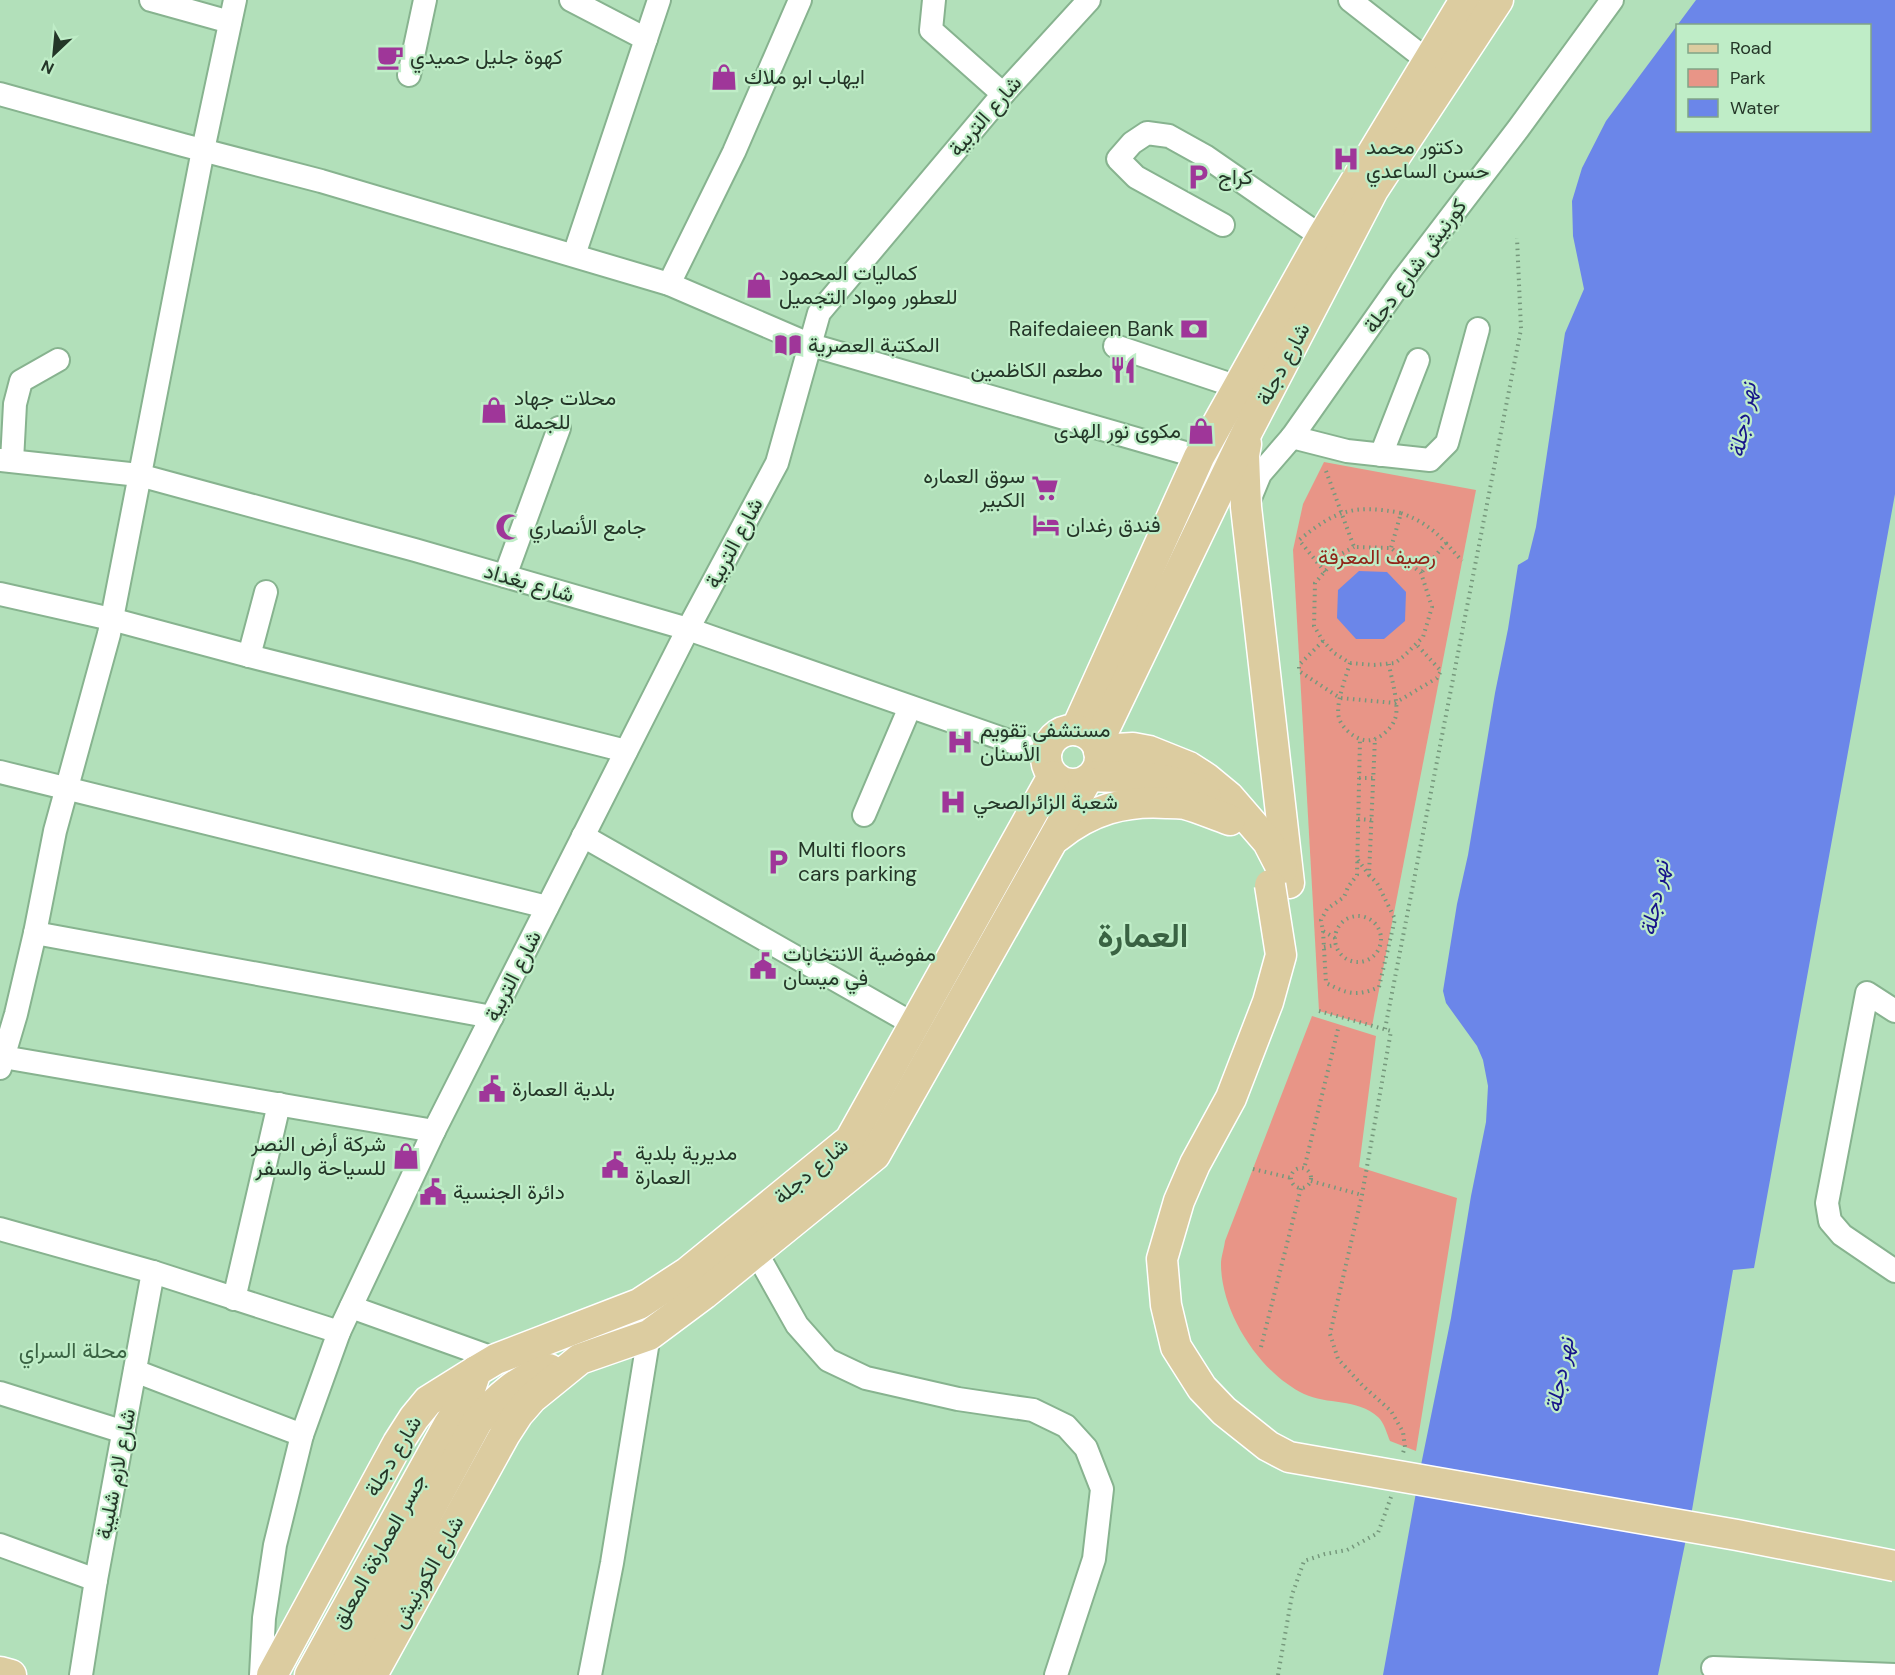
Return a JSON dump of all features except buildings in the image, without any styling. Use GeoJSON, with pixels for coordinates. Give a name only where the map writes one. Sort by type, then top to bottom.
{"type":"FeatureCollection","features":[{"type":"Feature","properties":{"kind":"main road","name":"شارع دجلة"},"geometry":{"type":"LineString","coordinates":[[458,1432],[477,1422],[494,1401],[513,1387],[542,1371],[649,1335],[704,1294],[875,1155],[1055,839],[1090,756],[1199,457],[1322,237],[1465,0]]}},
{"type":"Feature","properties":{"kind":"main road","name":"شارع دجلة"},"geometry":{"type":"LineString","coordinates":[[1090,756],[1248,430],[1374,190],[1498,0]]}},
{"type":"Feature","properties":{"kind":"main road"},"geometry":{"type":"LineString","coordinates":[[1248,430],[1244,455],[1246,507],[1280,884],[1281,955],[1268,1002],[1231,1098],[1195,1164],[1179,1201],[1162,1259],[1166,1305],[1176,1347],[1202,1388],[1224,1411],[1248,1432],[1289,1457],[1737,1535],[1895,1566]]}},
{"type":"Feature","properties":{"kind":"main road","name":"شارع دجلة"},"geometry":{"type":"LineString","coordinates":[[272,1675],[374,1485],[414,1418],[428,1401],[486,1365],[639,1304],[688,1272],[850,1140],[915,1025],[1049,765],[1048,746],[1059,733],[1067,730],[1090,756]]}},
{"type":"Feature","properties":{"kind":"main road"},"geometry":{"type":"LineString","coordinates":[[1049,765],[1060,781],[1068,784],[1090,756],[1116,748],[1149,751],[1189,767],[1206,778],[1229,797],[1269,842],[1296,961],[1284,1006],[1204,1179],[1186,1229],[1180,1267],[1190,1342],[1222,1386],[1258,1420],[1291,1439],[1322,1449],[1895,1556]]}},
{"type":"Feature","properties":{"kind":"main road"},"geometry":{"type":"LineString","coordinates":[[1090,756],[1161,780],[1181,783],[1199,791],[1230,820],[1280,884]]}},
{"type":"Feature","properties":{"kind":"main road"},"geometry":{"type":"LineString","coordinates":[[1055,839],[1101,810],[1134,802],[1185,804],[1230,820]]}},
{"type":"Feature","properties":{"kind":"main road","name":"شارع دجلة"},"geometry":{"type":"LineString","coordinates":[[484,1470],[518,1414],[532,1398],[580,1359]]}},
{"type":"Feature","properties":{"kind":"main road","name":"شارع دجلة"},"geometry":{"type":"LineString","coordinates":[[458,1432],[468,1395],[486,1365]]}},
{"type":"Feature","properties":{"kind":"main road"},"geometry":{"type":"LineString","coordinates":[[340,1675],[458,1432]]}},
{"type":"Feature","properties":{"kind":"main road","name":"جسر العمارةة المعلق"},"geometry":{"type":"LineString","coordinates":[[310,1675],[458,1432]]}},
{"type":"Feature","properties":{"kind":"main road","name":"شارع الكورنيش"},"geometry":{"type":"LineString","coordinates":[[372,1675],[484,1470]]}},
{"type":"Feature","properties":{"kind":"main road"},"geometry":{"type":"LineString","coordinates":[[0,1672],[11,1675]]}},
{"type":"Feature","properties":{"kind":"street"},"geometry":{"type":"LineString","coordinates":[[152,0],[230,22]]}},
{"type":"Feature","properties":{"kind":"street"},"geometry":{"type":"LineString","coordinates":[[235,0],[203,150],[109,634],[55,831],[35,933],[6,1024],[2,1062],[279,1104],[434,1131]]}},
{"type":"Feature","properties":{"kind":"street"},"geometry":{"type":"LineString","coordinates":[[409,75],[425,0]]}},
{"type":"Feature","properties":{"kind":"street"},"geometry":{"type":"LineString","coordinates":[[571,0],[646,39]]}},
{"type":"Feature","properties":{"kind":"street"},"geometry":{"type":"LineString","coordinates":[[573,255],[659,0]]}},
{"type":"Feature","properties":{"kind":"street"},"geometry":{"type":"LineString","coordinates":[[669,284],[734,152],[800,0]]}},
{"type":"Feature","properties":{"kind":"street"},"geometry":{"type":"LineString","coordinates":[[934,0],[931,30],[1003,94]]}},
{"type":"Feature","properties":{"kind":"street","name":"شارع التربية"},"geometry":{"type":"LineString","coordinates":[[261,1675],[264,1618],[276,1545],[302,1435],[339,1332],[434,1131],[688,629],[777,462],[819,313],[1003,94],[1089,0]]}},
{"type":"Feature","properties":{"kind":"street"},"geometry":{"type":"LineString","coordinates":[[1350,0],[1428,61]]}},
{"type":"Feature","properties":{"kind":"street","name":"كورنيش شارع دجلة"},"geometry":{"type":"LineString","coordinates":[[1246,507],[1260,474],[1292,437],[1401,282],[1518,129],[1612,0]]}},
{"type":"Feature","properties":{"kind":"street"},"geometry":{"type":"LineString","coordinates":[[0,94],[321,181],[669,284],[811,345],[1199,457]]}},
{"type":"Feature","properties":{"kind":"street"},"geometry":{"type":"LineString","coordinates":[[1223,225],[1136,177],[1118,159],[1132,143],[1147,133],[1169,136],[1205,156],[1322,237]]}},
{"type":"Feature","properties":{"kind":"street"},"geometry":{"type":"LineString","coordinates":[[1292,437],[1347,452],[1430,460],[1447,443],[1478,329]]}},
{"type":"Feature","properties":{"kind":"street"},"geometry":{"type":"LineString","coordinates":[[1115,346],[1238,387]]}},
{"type":"Feature","properties":{"kind":"street"},"geometry":{"type":"LineString","coordinates":[[6,461],[21,381],[58,360]]}},
{"type":"Feature","properties":{"kind":"street"},"geometry":{"type":"LineString","coordinates":[[1381,455],[1418,360]]}},
{"type":"Feature","properties":{"kind":"street"},"geometry":{"type":"LineString","coordinates":[[505,576],[559,428]]}},
{"type":"Feature","properties":{"kind":"street","name":"شارع بغداد"},"geometry":{"type":"LineString","coordinates":[[6,461],[139,474],[688,629],[910,707],[1049,765]]}},
{"type":"Feature","properties":{"kind":"street"},"geometry":{"type":"LineString","coordinates":[[249,656],[266,592]]}},
{"type":"Feature","properties":{"kind":"street"},"geometry":{"type":"LineString","coordinates":[[0,594],[111,619],[626,751]]}},
{"type":"Feature","properties":{"kind":"street"},"geometry":{"type":"LineString","coordinates":[[864,815],[910,707]]}},
{"type":"Feature","properties":{"kind":"street"},"geometry":{"type":"LineString","coordinates":[[0,772],[547,907]]}},
{"type":"Feature","properties":{"kind":"street"},"geometry":{"type":"LineString","coordinates":[[583,836],[915,1025]]}},
{"type":"Feature","properties":{"kind":"street"},"geometry":{"type":"LineString","coordinates":[[35,933],[492,1017]]}},
{"type":"Feature","properties":{"kind":"street"},"geometry":{"type":"LineString","coordinates":[[1895,1011],[1867,993],[1827,1203],[1830,1221],[1842,1235],[1895,1271]]}},
{"type":"Feature","properties":{"kind":"street"},"geometry":{"type":"LineString","coordinates":[[234,1299],[279,1104]]}},
{"type":"Feature","properties":{"kind":"street"},"geometry":{"type":"LineString","coordinates":[[0,1229],[153,1272],[339,1332]]}},
{"type":"Feature","properties":{"kind":"street"},"geometry":{"type":"LineString","coordinates":[[756,1252],[797,1325],[828,1359],[866,1378],[958,1399],[1033,1410],[1066,1426],[1086,1448],[1102,1489],[1094,1559],[1056,1675]]}},
{"type":"Feature","properties":{"kind":"street","name":"شارع لازم شليبة"},"geometry":{"type":"LineString","coordinates":[[81,1675],[96,1580],[153,1272]]}},
{"type":"Feature","properties":{"kind":"street"},"geometry":{"type":"LineString","coordinates":[[351,1307],[486,1365]]}},
{"type":"Feature","properties":{"kind":"street"},"geometry":{"type":"LineString","coordinates":[[590,1675],[612,1563],[649,1335]]}},
{"type":"Feature","properties":{"kind":"street"},"geometry":{"type":"LineString","coordinates":[[135,1371],[302,1435]]}},
{"type":"Feature","properties":{"kind":"street"},"geometry":{"type":"LineString","coordinates":[[0,1393],[124,1432]]}},
{"type":"Feature","properties":{"kind":"street"},"geometry":{"type":"LineString","coordinates":[[0,1545],[96,1580]]}},
{"type":"Feature","properties":{"kind":"street"},"geometry":{"type":"LineString","coordinates":[[1713,1668],[1895,1675]]}},
{"type":"Feature","properties":{"kind":"path"},"geometry":{"type":"LineString","coordinates":[[1385,1029],[1521,328],[1517,238]]}},
{"type":"Feature","properties":{"kind":"path"},"geometry":{"type":"LineString","coordinates":[[1326,471],[1354,547]]}},
{"type":"Feature","properties":{"kind":"path"},"geometry":{"type":"LineString","coordinates":[[1325,572],[1299,540],[1324,520],[1341,513],[1379,508],[1418,519],[1433,529],[1462,561]]}},
{"type":"Feature","properties":{"kind":"path"},"geometry":{"type":"LineString","coordinates":[[1391,548],[1401,513]]}},
{"type":"Feature","properties":{"kind":"path"},"geometry":{"type":"LineString","coordinates":[[1421,573],[1446,543]]}},
{"type":"Feature","properties":{"kind":"path"},"geometry":{"type":"LineString","coordinates":[[1354,547],[1391,548],[1421,573],[1432,607],[1423,637],[1395,663],[1374,665],[1350,663],[1334,653],[1314,626],[1315,583],[1339,555],[1354,547]]}},
{"type":"Feature","properties":{"kind":"path"},"geometry":{"type":"LineString","coordinates":[[1323,641],[1299,666],[1299,671],[1340,698],[1395,703],[1437,678],[1441,670],[1417,645]]}},
{"type":"Feature","properties":{"kind":"path"},"geometry":{"type":"LineString","coordinates":[[1350,663],[1340,698],[1338,716],[1351,734],[1371,740],[1391,727],[1396,711],[1389,664]]}},
{"type":"Feature","properties":{"kind":"path"},"geometry":{"type":"LineString","coordinates":[[1357,875],[1360,738]]}},
{"type":"Feature","properties":{"kind":"path"},"geometry":{"type":"LineString","coordinates":[[1370,875],[1375,738]]}},
{"type":"Feature","properties":{"kind":"path"},"geometry":{"type":"LineString","coordinates":[[1359,778],[1373,778]]}},
{"type":"Feature","properties":{"kind":"path"},"geometry":{"type":"LineString","coordinates":[[1358,819],[1372,820]]}},
{"type":"Feature","properties":{"kind":"path"},"geometry":{"type":"LineString","coordinates":[[1358,859],[1364,867],[1370,875],[1377,883],[1395,919],[1379,987],[1361,994],[1354,994],[1326,983],[1321,920],[1328,909],[1344,897],[1348,887],[1357,875],[1364,867],[1370,860]]}},
{"type":"Feature","properties":{"kind":"path"},"geometry":{"type":"LineString","coordinates":[[1388,954],[1381,945],[1380,929],[1376,923],[1364,916],[1344,920],[1336,931],[1336,945],[1344,957],[1351,961],[1367,961],[1373,957],[1381,945],[1390,944]]}},
{"type":"Feature","properties":{"kind":"path"},"geometry":{"type":"LineString","coordinates":[[1323,931],[1335,938]]}},
{"type":"Feature","properties":{"kind":"path"},"geometry":{"type":"LineString","coordinates":[[1323,947],[1336,945]]}},
{"type":"Feature","properties":{"kind":"path"},"geometry":{"type":"LineString","coordinates":[[1319,1011],[1391,1030],[1362,1194],[1330,1334],[1338,1359],[1391,1412],[1403,1432],[1405,1447],[1402,1457]]}},
{"type":"Feature","properties":{"kind":"path"},"geometry":{"type":"LineString","coordinates":[[1305,1165],[1340,1025]]}},
{"type":"Feature","properties":{"kind":"path"},"geometry":{"type":"LineString","coordinates":[[1303,1168],[1309,1172],[1311,1181],[1307,1187],[1301,1188],[1293,1184],[1291,1178],[1296,1169],[1303,1168]]}},
{"type":"Feature","properties":{"kind":"path"},"geometry":{"type":"LineString","coordinates":[[1253,1169],[1291,1178]]}},
{"type":"Feature","properties":{"kind":"path"},"geometry":{"type":"LineString","coordinates":[[1311,1181],[1362,1194]]}},
{"type":"Feature","properties":{"kind":"path"},"geometry":{"type":"LineString","coordinates":[[1261,1347],[1301,1188]]}},
{"type":"Feature","properties":{"kind":"path"},"geometry":{"type":"LineString","coordinates":[[1278,1675],[1292,1595],[1304,1561],[1347,1550],[1378,1533],[1394,1486]]}},
{"type":"Feature","properties":{"kind":"green space","name":"رصيف المعرفة"},"geometry":{"type":"Polygon","coordinates":[[[1324,462],[1476,490],[1372,1026],[1319,1011],[1293,550],[1303,504],[1324,462]]]}},
{"type":"Feature","properties":{"kind":"green space"},"geometry":{"type":"Polygon","coordinates":[[[1312,1016],[1376,1036],[1359,1167],[1457,1198],[1416,1451],[1390,1441],[1382,1422],[1370,1411],[1351,1404],[1322,1400],[1304,1394],[1272,1372],[1246,1340],[1228,1302],[1223,1283],[1221,1261],[1225,1241],[1312,1016]]]}},
{"type":"Feature","properties":{"kind":"water","name":"نهر دجلة"},"geometry":{"type":"Polygon","coordinates":[[[1696,0],[1895,0],[1895,494],[1754,1268],[1733,1270],[1692,1510],[1658,1675],[1383,1675],[1486,1122],[1488,1086],[1483,1060],[1477,1046],[1446,1003],[1443,991],[1518,565],[1528,559],[1536,527],[1565,333],[1584,289],[1573,236],[1572,201],[1582,168],[1606,121],[1676,27],[1676,132],[1871,132],[1871,24],[1678,24],[1696,0]]]}},
{"type":"Feature","properties":{"kind":"water"},"geometry":{"type":"Polygon","coordinates":[[[1359,571],[1387,572],[1406,592],[1405,621],[1384,639],[1356,639],[1337,618],[1338,590],[1359,571]]]}},
{"type":"Feature","properties":{"kind":"place","name":"كهوة جليل حميدي"},"geometry":{"type":"Point","coordinates":[390,57]}},
{"type":"Feature","properties":{"kind":"place","name":"ايهاب ابو ملاك"},"geometry":{"type":"Point","coordinates":[724,77]}},
{"type":"Feature","properties":{"kind":"place","name":"دكتور محمد حسن الساعدي"},"geometry":{"type":"Point","coordinates":[1346,159]}},
{"type":"Feature","properties":{"kind":"place","name":"كراج"},"geometry":{"type":"Point","coordinates":[1198,177]}},
{"type":"Feature","properties":{"kind":"place","name":"كماليات المحمود للعطور ومواد التجميل"},"geometry":{"type":"Point","coordinates":[759,285]}},
{"type":"Feature","properties":{"kind":"place","name":"Raifedaieen Bank"},"geometry":{"type":"Point","coordinates":[1194,329]}},
{"type":"Feature","properties":{"kind":"place","name":"المكتبة العصرية"},"geometry":{"type":"Point","coordinates":[788,345]}},
{"type":"Feature","properties":{"kind":"place","name":"مطعم الكاظمين"},"geometry":{"type":"Point","coordinates":[1123,370]}},
{"type":"Feature","properties":{"kind":"place","name":"محلات جهاد للجملة"},"geometry":{"type":"Point","coordinates":[494,410]}},
{"type":"Feature","properties":{"kind":"place","name":"مكوى نور الهدى"},"geometry":{"type":"Point","coordinates":[1201,431]}},
{"type":"Feature","properties":{"kind":"place","name":"سوق العماره الكبير"},"geometry":{"type":"Point","coordinates":[1045,488]}},
{"type":"Feature","properties":{"kind":"place","name":"فندق رغدان"},"geometry":{"type":"Point","coordinates":[1046,525]}},
{"type":"Feature","properties":{"kind":"place","name":"جامع الأنصاري"},"geometry":{"type":"Point","coordinates":[509,527]}},
{"type":"Feature","properties":{"kind":"place","name":"مستشفى تقويم الأسنان"},"geometry":{"type":"Point","coordinates":[960,742]}},
{"type":"Feature","properties":{"kind":"place","name":"شعبة الزائرالصحي"},"geometry":{"type":"Point","coordinates":[953,802]}},
{"type":"Feature","properties":{"kind":"place","name":"Multi floors cars parking"},"geometry":{"type":"Point","coordinates":[778,862]}},
{"type":"Feature","properties":{"kind":"place","name":"مفوضية الانتخابات في ميسان"},"geometry":{"type":"Point","coordinates":[763,966]}},
{"type":"Feature","properties":{"kind":"place","name":"بلدية العمارة"},"geometry":{"type":"Point","coordinates":[492,1089]}},
{"type":"Feature","properties":{"kind":"place","name":"شركة أرض النصر للسياحة والسفر"},"geometry":{"type":"Point","coordinates":[406,1156]}},
{"type":"Feature","properties":{"kind":"place","name":"مديرية بلدية العمارة"},"geometry":{"type":"Point","coordinates":[615,1165]}},
{"type":"Feature","properties":{"kind":"place","name":"دائرة الجنسية"},"geometry":{"type":"Point","coordinates":[433,1192]}},
{"type":"Feature","properties":{"kind":"district","name":"العمارة"},"geometry":{"type":"Point","coordinates":[1143,935]}},
{"type":"Feature","properties":{"kind":"district","name":"محلة السراي"},"geometry":{"type":"Point","coordinates":[73,1350]}}]}
